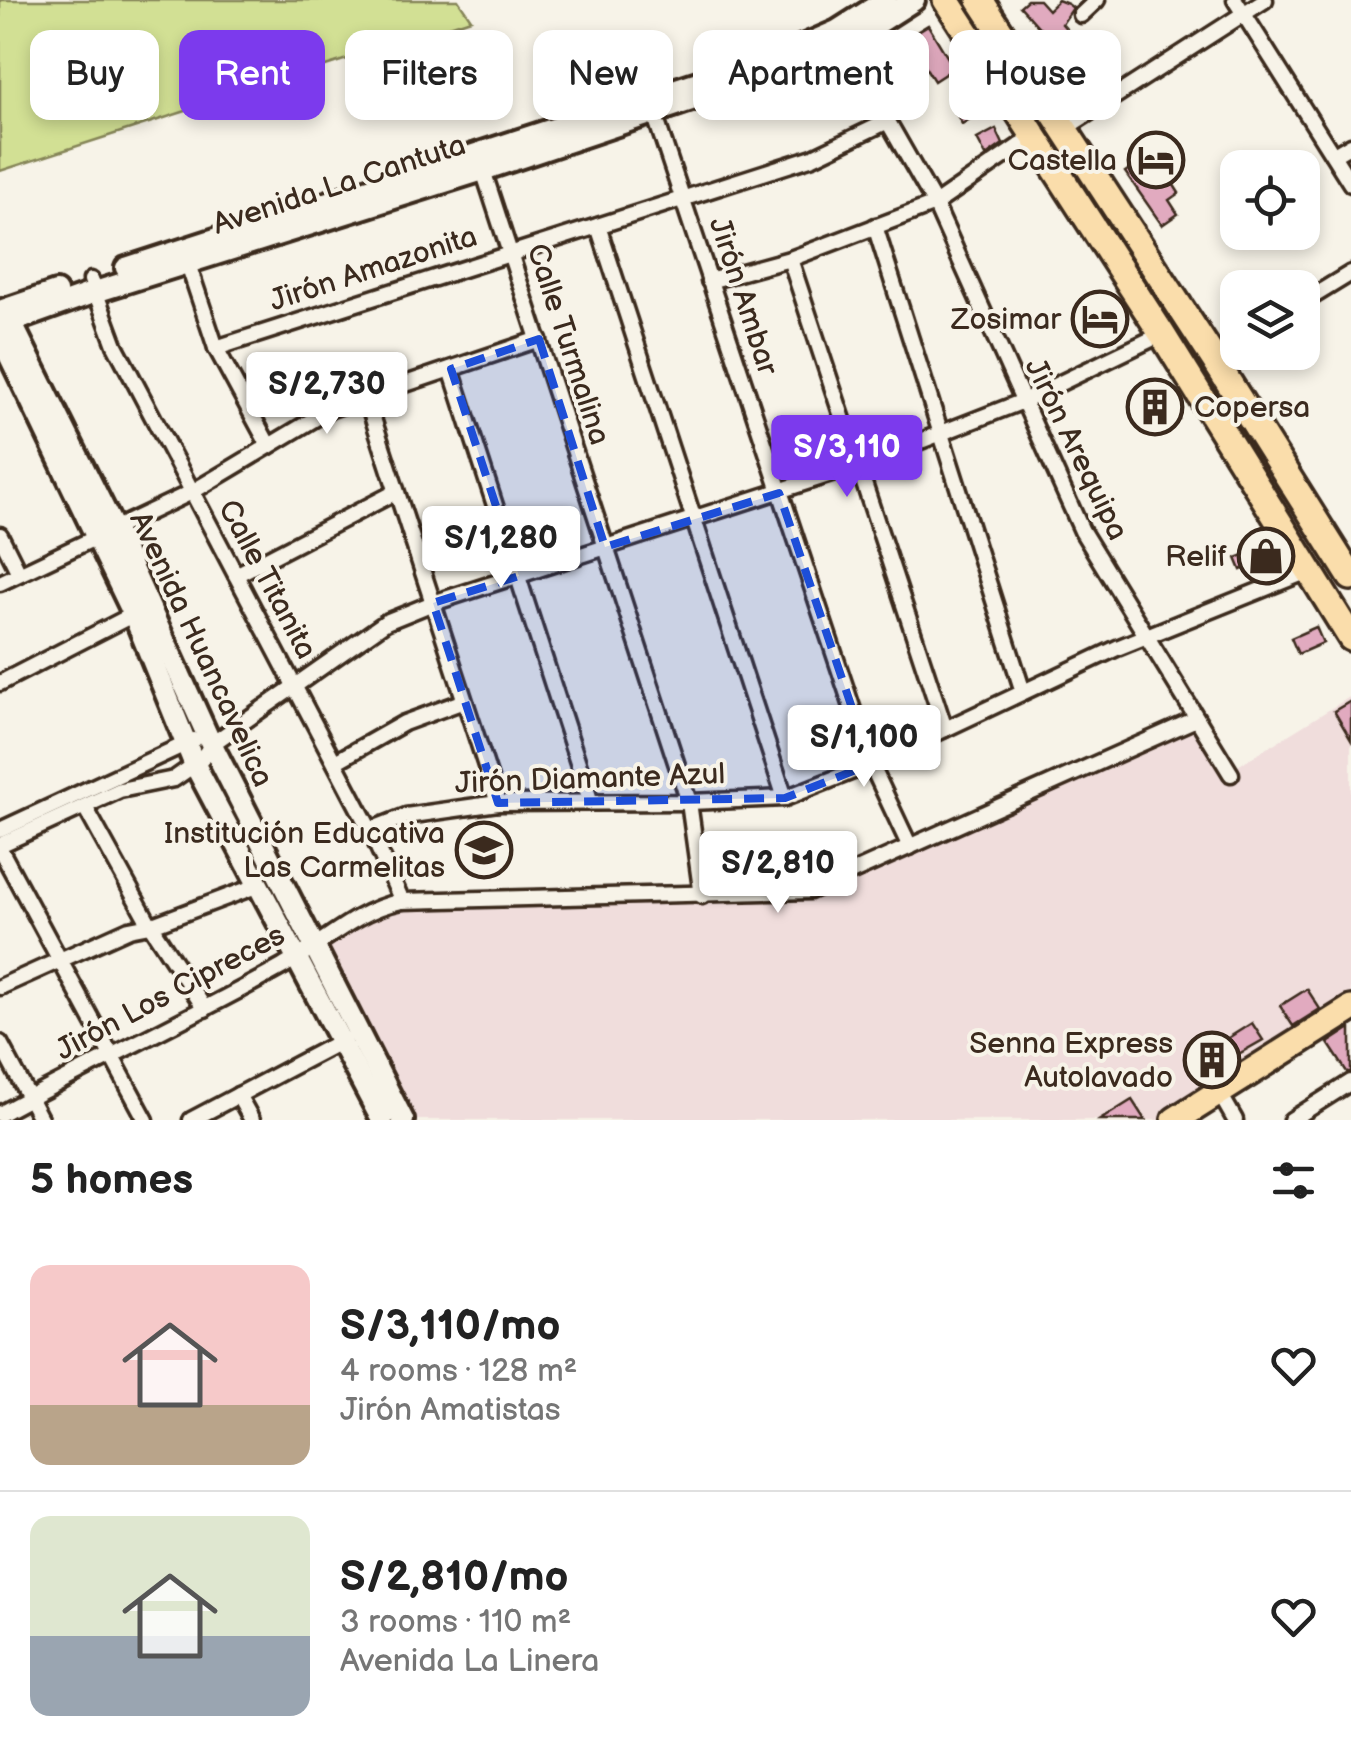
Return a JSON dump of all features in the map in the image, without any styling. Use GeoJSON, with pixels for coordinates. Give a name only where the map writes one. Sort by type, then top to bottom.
{"type":"FeatureCollection","features":[{"type":"Feature","properties":{"kind":"highway"},"geometry":{"type":"LineString","coordinates":[[946,0],[1162,334],[1351,638]]}},
{"type":"Feature","properties":{"kind":"highway"},"geometry":{"type":"LineString","coordinates":[[980,0],[1351,576]]}},
{"type":"Feature","properties":{"kind":"highway"},"geometry":{"type":"LineString","coordinates":[[1174,1120],[1351,1008]]}},
{"type":"Feature","properties":{"kind":"main road","name":"Avenida La Cantuta"},"geometry":{"type":"LineString","coordinates":[[850,30],[886,0]]}},
{"type":"Feature","properties":{"kind":"main road","name":"Avenida La Cantuta"},"geometry":{"type":"LineString","coordinates":[[856,30],[914,0]]}},
{"type":"Feature","properties":{"kind":"main road","name":"Avenida La Cantuta"},"geometry":{"type":"LineString","coordinates":[[3,321],[93,286],[609,120]]}},
{"type":"Feature","properties":{"kind":"main road","name":"Avenida Huancavelica"},"geometry":{"type":"LineString","coordinates":[[3,321],[142,610],[215,739],[312,946],[382,1120]]}},
{"type":"Feature","properties":{"kind":"main road","name":"Avenida Huancavelica"},"geometry":{"type":"LineString","coordinates":[[142,610],[190,753],[294,959],[403,1120]]}},
{"type":"Feature","properties":{"kind":"street"},"geometry":{"type":"LineString","coordinates":[[1081,15],[1096,0]]}},
{"type":"Feature","properties":{"kind":"street"},"geometry":{"type":"LineString","coordinates":[[1064,129],[1239,7],[1265,0]]}},
{"type":"Feature","properties":{"kind":"street"},"geometry":{"type":"LineString","coordinates":[[1239,7],[1351,184]]}},
{"type":"Feature","properties":{"kind":"street","name":"Jirón Ambar"},"geometry":{"type":"LineString","coordinates":[[656,120],[871,764],[910,848]]}},
{"type":"Feature","properties":{"kind":"street","name":"Jirón Amazonita"},"geometry":{"type":"LineString","coordinates":[[216,348],[813,157],[886,122]]}},
{"type":"Feature","properties":{"kind":"street","name":"Jirón Arequipa"},"geometry":{"type":"LineString","coordinates":[[886,122],[934,204],[1082,531],[1231,774]]}},
{"type":"Feature","properties":{"kind":"street"},"geometry":{"type":"LineString","coordinates":[[709,281],[790,258],[934,204],[1035,136]]}},
{"type":"Feature","properties":{"kind":"street"},"geometry":{"type":"LineString","coordinates":[[1334,155],[1351,145]]}},
{"type":"Feature","properties":{"kind":"street","name":"Calle Turmalina"},"geometry":{"type":"LineString","coordinates":[[480,163],[689,802],[702,896]]}},
{"type":"Feature","properties":{"kind":"street"},"geometry":{"type":"LineString","coordinates":[[598,226],[785,798]]}},
{"type":"Feature","properties":{"kind":"street"},"geometry":{"type":"LineString","coordinates":[[876,226],[1024,692]]}},
{"type":"Feature","properties":{"kind":"street"},"geometry":{"type":"LineString","coordinates":[[186,256],[216,348],[269,446]]}},
{"type":"Feature","properties":{"kind":"street"},"geometry":{"type":"LineString","coordinates":[[790,258],[945,729]]}},
{"type":"Feature","properties":{"kind":"street"},"geometry":{"type":"LineString","coordinates":[[1320,292],[1351,272]]}},
{"type":"Feature","properties":{"kind":"street","name":"Calle Titanita"},"geometry":{"type":"LineString","coordinates":[[93,286],[115,345],[335,762],[402,901]]}},
{"type":"Feature","properties":{"kind":"street"},"geometry":{"type":"LineString","coordinates":[[0,830],[190,753],[294,688],[386,622],[433,603],[859,466],[1021,402],[1162,334]]}},
{"type":"Feature","properties":{"kind":"street"},"geometry":{"type":"LineString","coordinates":[[0,582],[192,492],[331,409],[539,339]]}},
{"type":"Feature","properties":{"kind":"street"},"geometry":{"type":"LineString","coordinates":[[1214,359],[1220,355]]}},
{"type":"Feature","properties":{"kind":"street"},"geometry":{"type":"LineString","coordinates":[[451,369],[590,800]]}},
{"type":"Feature","properties":{"kind":"street"},"geometry":{"type":"LineString","coordinates":[[366,397],[498,802]]}},
{"type":"Feature","properties":{"kind":"street"},"geometry":{"type":"LineString","coordinates":[[236,575],[396,492]]}},
{"type":"Feature","properties":{"kind":"street"},"geometry":{"type":"LineString","coordinates":[[0,535],[20,573]]}},
{"type":"Feature","properties":{"kind":"street","name":"Jirón Diamante Azul"},"geometry":{"type":"LineString","coordinates":[[370,830],[406,816],[498,802],[785,798],[871,764],[1146,638],[1308,571]]}},
{"type":"Feature","properties":{"kind":"street"},"geometry":{"type":"LineString","coordinates":[[0,682],[142,610]]}},
{"type":"Feature","properties":{"kind":"street"},"geometry":{"type":"LineString","coordinates":[[335,762],[404,723],[464,701]]}},
{"type":"Feature","properties":{"kind":"street","name":"Jirón Los Cipreces"},"geometry":{"type":"LineString","coordinates":[[0,1114],[205,1009],[294,959],[360,914],[402,901],[810,892],[1196,719]]}},
{"type":"Feature","properties":{"kind":"street"},"geometry":{"type":"LineString","coordinates":[[190,753],[201,760],[215,739]]}},
{"type":"Feature","properties":{"kind":"street"},"geometry":{"type":"LineString","coordinates":[[146,1120],[0,847],[136,785],[174,779],[190,753]]}},
{"type":"Feature","properties":{"kind":"street"},"geometry":{"type":"LineString","coordinates":[[85,806],[150,925],[205,1009]]}},
{"type":"Feature","properties":{"kind":"street"},"geometry":{"type":"LineString","coordinates":[[0,988],[129,928],[150,925],[259,886]]}},
{"type":"Feature","properties":{"kind":"street"},"geometry":{"type":"LineString","coordinates":[[191,1120],[349,1037]]}},
{"type":"Feature","properties":{"kind":"street"},"geometry":{"type":"LineString","coordinates":[[0,1043],[41,1120]]}},
{"type":"Feature","properties":{"kind":"street"},"geometry":{"type":"LineString","coordinates":[[1291,1120],[1351,1082]]}},
{"type":"Feature","properties":{"kind":"street"},"geometry":{"type":"LineString","coordinates":[[1218,1092],[1235,1120]]}},
{"type":"Feature","properties":{"kind":"street"},"geometry":{"type":"LineString","coordinates":[[238,1095],[252,1120]]}},
{"type":"Feature","properties":{"kind":"highlighted area"},"geometry":{"type":"Polygon","coordinates":[[[539,339],[605,547],[779,493],[871,764],[785,798],[498,803],[433,603],[519,576],[451,369],[539,339]]]}},
{"type":"Feature","properties":{"kind":"shaded area"},"geometry":{"type":"Polygon","coordinates":[[[1351,696],[1351,1002],[1165,1120],[407,1120],[317,945],[353,925],[406,905],[794,899],[822,892],[1195,724],[1233,769],[1351,696]]]}},
{"type":"Feature","properties":{"kind":"green space"},"geometry":{"type":"Polygon","coordinates":[[[0,0],[458,0],[471,19],[437,30],[345,30],[345,60],[325,66],[325,30],[179,30],[179,113],[159,120],[159,30],[30,30],[30,120],[158,120],[0,171],[0,0]]]}},
{"type":"Feature","properties":{"kind":"building"},"geometry":{"type":"Polygon","coordinates":[[[1027,0],[1039,0],[1048,10],[1058,0],[1073,8],[1062,24],[1067,30],[1041,30],[1020,6],[1027,0]]]}},
{"type":"Feature","properties":{"kind":"building"},"geometry":{"type":"Polygon","coordinates":[[[928,25],[949,60],[949,71],[934,81],[929,73],[929,30],[920,30],[928,25]]]}},
{"type":"Feature","properties":{"kind":"building"},"geometry":{"type":"Polygon","coordinates":[[[996,129],[1003,144],[986,156],[977,139],[996,129]]]}},
{"type":"Feature","properties":{"kind":"building"},"geometry":{"type":"Polygon","coordinates":[[[1170,142],[1178,154],[1161,165],[1179,193],[1169,200],[1178,214],[1162,225],[1125,172],[1170,142]]]}},
{"type":"Feature","properties":{"kind":"building","name":"Zosimar"},"geometry":{"type":"Polygon","coordinates":[[[1108,307],[1114,322],[1092,331],[1086,315],[1108,307]]]}},
{"type":"Feature","properties":{"kind":"building"},"geometry":{"type":"Polygon","coordinates":[[[1168,394],[1179,419],[1148,433],[1137,408],[1168,394]]]}},
{"type":"Feature","properties":{"kind":"building"},"geometry":{"type":"Polygon","coordinates":[[[1266,547],[1270,558],[1241,570],[1236,558],[1266,547]]]}},
{"type":"Feature","properties":{"kind":"building"},"geometry":{"type":"Polygon","coordinates":[[[1316,627],[1323,643],[1298,654],[1291,638],[1316,627]]]}},
{"type":"Feature","properties":{"kind":"building"},"geometry":{"type":"Polygon","coordinates":[[[1351,701],[1351,740],[1334,711],[1351,701]]]}},
{"type":"Feature","properties":{"kind":"building"},"geometry":{"type":"Polygon","coordinates":[[[1307,989],[1320,1009],[1293,1026],[1280,1006],[1307,989]]]}},
{"type":"Feature","properties":{"kind":"building"},"geometry":{"type":"Polygon","coordinates":[[[1252,1023],[1263,1040],[1207,1072],[1209,1076],[1199,1082],[1188,1066],[1196,1060],[1191,1051],[1215,1036],[1220,1043],[1252,1023]]]}},
{"type":"Feature","properties":{"kind":"building"},"geometry":{"type":"Polygon","coordinates":[[[1351,1028],[1351,1072],[1347,1072],[1328,1043],[1351,1028]]]}},
{"type":"Feature","properties":{"kind":"building"},"geometry":{"type":"Polygon","coordinates":[[[1132,1100],[1145,1120],[1100,1120],[1132,1100]]]}},
{"type":"Feature","properties":{"kind":"place","name":"Castella"},"geometry":{"type":"Point","coordinates":[1156,160]}},
{"type":"Feature","properties":{"kind":"place","name":"Zosimar"},"geometry":{"type":"Point","coordinates":[1100,319]}},
{"type":"Feature","properties":{"kind":"place","name":"Copersa"},"geometry":{"type":"Point","coordinates":[1155,407]}},
{"type":"Feature","properties":{"kind":"place","name":"Relif"},"geometry":{"type":"Point","coordinates":[1266,556]}},
{"type":"Feature","properties":{"kind":"place","name":"Institución Educativa Las Carmelitas"},"geometry":{"type":"Point","coordinates":[484,850]}},
{"type":"Feature","properties":{"kind":"place","name":"Senna Express Autolavado"},"geometry":{"type":"Point","coordinates":[1212,1060]}}]}
